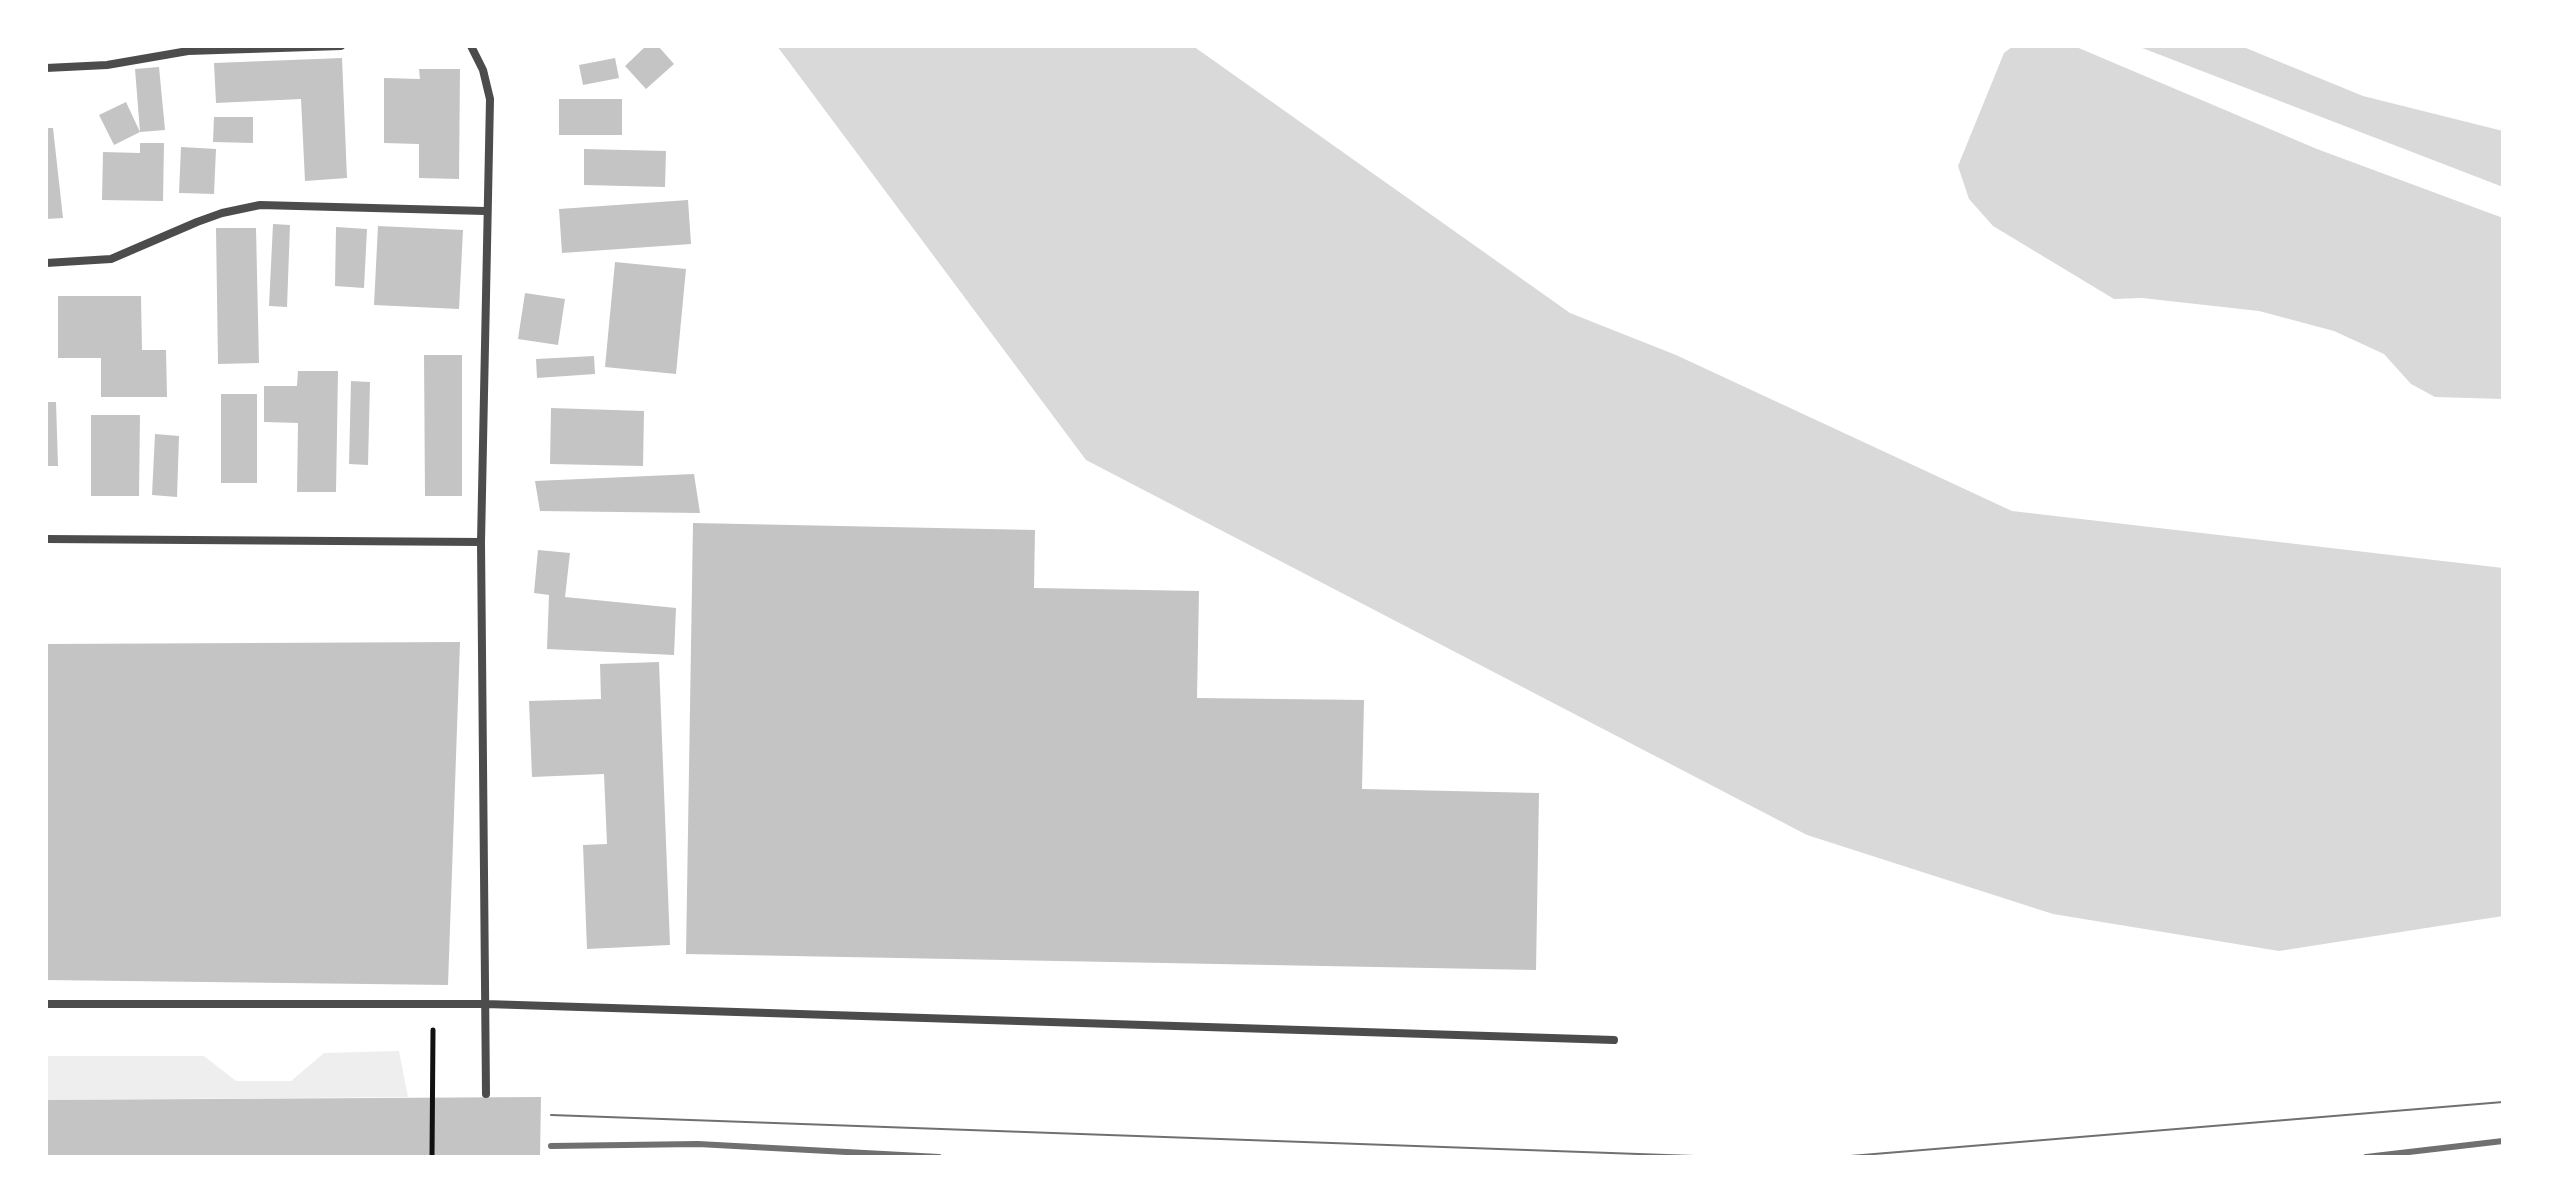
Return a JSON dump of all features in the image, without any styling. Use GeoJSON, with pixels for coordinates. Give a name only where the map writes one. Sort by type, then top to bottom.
{"type":"FeatureCollection","features":[{"type":"Feature","properties":{"kind":"street"},"geometry":{"type":"LineString","coordinates":[[46,68],[107,65],[188,51],[341,46]]}},
{"type":"Feature","properties":{"kind":"street"},"geometry":{"type":"LineString","coordinates":[[471,46],[483,70],[490,99],[485,211],[481,542],[486,1094]]}},
{"type":"Feature","properties":{"kind":"street"},"geometry":{"type":"LineString","coordinates":[[46,263],[111,259],[197,222],[260,205],[485,211]]}},
{"type":"Feature","properties":{"kind":"street"},"geometry":{"type":"LineString","coordinates":[[46,539],[481,542]]}},
{"type":"Feature","properties":{"kind":"street"},"geometry":{"type":"LineString","coordinates":[[46,1004],[486,1004],[1614,1040]]}},
{"type":"Feature","properties":{"kind":"path"},"geometry":{"type":"LineString","coordinates":[[432,1157],[434,1004]]}},
{"type":"Feature","properties":{"kind":"shaded area"},"geometry":{"type":"Polygon","coordinates":[[[777,46],[1193,46],[1570,313],[1676,355],[2012,511],[2503,568],[2503,916],[2279,951],[2053,914],[1807,835],[1086,460],[777,46]]]}},
{"type":"Feature","properties":{"kind":"shaded area"},"geometry":{"type":"Polygon","coordinates":[[[2013,46],[2074,46],[2317,149],[2503,218],[2503,399],[2435,397],[2411,384],[2384,354],[2334,331],[2259,311],[2142,298],[2114,299],[1993,226],[1969,199],[1958,166],[2004,53],[2013,46]]]}},
{"type":"Feature","properties":{"kind":"shaded area"},"geometry":{"type":"Polygon","coordinates":[[[2137,46],[2241,46],[2363,96],[2503,131],[2503,187],[2137,46]]]}},
{"type":"Feature","properties":{"kind":"shaded area"},"geometry":{"type":"Polygon","coordinates":[[[399,1051],[408,1097],[46,1100],[46,1056],[204,1056],[236,1081],[291,1081],[324,1053],[399,1051]]]}},
{"type":"Feature","properties":{"kind":"building"},"geometry":{"type":"Polygon","coordinates":[[[646,46],[658,46],[674,64],[646,89],[625,66],[646,46]]]}},
{"type":"Feature","properties":{"kind":"building"},"geometry":{"type":"Polygon","coordinates":[[[342,58],[347,178],[305,181],[301,99],[216,103],[214,63],[342,58]]]}},
{"type":"Feature","properties":{"kind":"building"},"geometry":{"type":"Polygon","coordinates":[[[615,58],[619,78],[583,85],[579,65],[615,58]]]}},
{"type":"Feature","properties":{"kind":"building"},"geometry":{"type":"Polygon","coordinates":[[[159,67],[165,130],[140,132],[135,69],[159,67]]]}},
{"type":"Feature","properties":{"kind":"building"},"geometry":{"type":"Polygon","coordinates":[[[419,69],[460,69],[459,179],[419,178],[419,144],[384,143],[384,78],[420,79],[419,69]]]}},
{"type":"Feature","properties":{"kind":"building"},"geometry":{"type":"Polygon","coordinates":[[[559,99],[622,99],[622,135],[559,135],[559,99]]]}},
{"type":"Feature","properties":{"kind":"building"},"geometry":{"type":"Polygon","coordinates":[[[126,102],[140,132],[114,145],[99,115],[126,102]]]}},
{"type":"Feature","properties":{"kind":"building"},"geometry":{"type":"Polygon","coordinates":[[[214,117],[253,117],[253,143],[213,142],[214,117]]]}},
{"type":"Feature","properties":{"kind":"building"},"geometry":{"type":"Polygon","coordinates":[[[46,128],[53,128],[63,218],[46,219],[46,128]]]}},
{"type":"Feature","properties":{"kind":"building"},"geometry":{"type":"Polygon","coordinates":[[[140,143],[164,143],[163,201],[102,200],[103,152],[140,153],[140,143]]]}},
{"type":"Feature","properties":{"kind":"building"},"geometry":{"type":"Polygon","coordinates":[[[181,147],[216,149],[214,194],[179,193],[181,147]]]}},
{"type":"Feature","properties":{"kind":"building"},"geometry":{"type":"Polygon","coordinates":[[[584,149],[666,151],[665,187],[584,185],[584,149]]]}},
{"type":"Feature","properties":{"kind":"building"},"geometry":{"type":"Polygon","coordinates":[[[688,200],[691,244],[562,253],[559,209],[688,200]]]}},
{"type":"Feature","properties":{"kind":"building"},"geometry":{"type":"Polygon","coordinates":[[[273,224],[290,225],[287,307],[269,306],[273,224]]]}},
{"type":"Feature","properties":{"kind":"building"},"geometry":{"type":"Polygon","coordinates":[[[378,226],[463,230],[459,309],[374,305],[378,226]]]}},
{"type":"Feature","properties":{"kind":"building"},"geometry":{"type":"Polygon","coordinates":[[[336,227],[367,229],[364,288],[335,286],[336,227]]]}},
{"type":"Feature","properties":{"kind":"building"},"geometry":{"type":"Polygon","coordinates":[[[216,228],[256,228],[259,363],[218,364],[216,228]]]}},
{"type":"Feature","properties":{"kind":"building"},"geometry":{"type":"Polygon","coordinates":[[[615,262],[686,269],[676,374],[605,367],[615,262]]]}},
{"type":"Feature","properties":{"kind":"building"},"geometry":{"type":"Polygon","coordinates":[[[525,293],[565,299],[558,345],[518,339],[525,293]]]}},
{"type":"Feature","properties":{"kind":"building"},"geometry":{"type":"Polygon","coordinates":[[[58,296],[141,296],[142,350],[166,350],[167,397],[101,397],[101,358],[58,358],[58,296]]]}},
{"type":"Feature","properties":{"kind":"building"},"geometry":{"type":"Polygon","coordinates":[[[424,355],[462,355],[462,496],[425,496],[424,355]]]}},
{"type":"Feature","properties":{"kind":"building"},"geometry":{"type":"Polygon","coordinates":[[[594,356],[595,374],[537,378],[536,359],[594,356]]]}},
{"type":"Feature","properties":{"kind":"building"},"geometry":{"type":"Polygon","coordinates":[[[298,371],[338,371],[336,492],[297,492],[298,423],[264,422],[264,386],[297,386],[298,371]]]}},
{"type":"Feature","properties":{"kind":"building"},"geometry":{"type":"Polygon","coordinates":[[[351,381],[370,382],[368,465],[349,464],[351,381]]]}},
{"type":"Feature","properties":{"kind":"building"},"geometry":{"type":"Polygon","coordinates":[[[221,394],[257,394],[257,483],[221,483],[221,394]]]}},
{"type":"Feature","properties":{"kind":"building"},"geometry":{"type":"Polygon","coordinates":[[[46,402],[56,402],[58,466],[46,466],[46,402]]]}},
{"type":"Feature","properties":{"kind":"building"},"geometry":{"type":"Polygon","coordinates":[[[551,408],[644,411],[643,466],[550,464],[551,408]]]}},
{"type":"Feature","properties":{"kind":"building"},"geometry":{"type":"Polygon","coordinates":[[[91,415],[140,415],[139,496],[91,496],[91,415]]]}},
{"type":"Feature","properties":{"kind":"building"},"geometry":{"type":"Polygon","coordinates":[[[155,434],[179,436],[177,497],[152,495],[155,434]]]}},
{"type":"Feature","properties":{"kind":"building"},"geometry":{"type":"Polygon","coordinates":[[[694,474],[700,513],[540,511],[535,481],[694,474]]]}},
{"type":"Feature","properties":{"kind":"building"},"geometry":{"type":"Polygon","coordinates":[[[693,523],[1035,530],[1034,588],[1199,591],[1197,698],[1364,700],[1362,789],[1539,793],[1536,970],[686,954],[693,523]]]}},
{"type":"Feature","properties":{"kind":"building"},"geometry":{"type":"Polygon","coordinates":[[[538,550],[570,553],[565,597],[676,608],[674,655],[547,649],[549,595],[534,593],[538,550]]]}},
{"type":"Feature","properties":{"kind":"building"},"geometry":{"type":"Polygon","coordinates":[[[460,642],[448,985],[46,980],[46,644],[460,642]]]}},
{"type":"Feature","properties":{"kind":"building"},"geometry":{"type":"Polygon","coordinates":[[[659,662],[670,945],[587,949],[583,845],[607,844],[604,774],[532,777],[529,701],[601,699],[600,664],[659,662]]]}},
{"type":"Feature","properties":{"kind":"building"},"geometry":{"type":"Polygon","coordinates":[[[541,1097],[540,1157],[46,1157],[46,1100],[541,1097]]]}},
{"type":"Feature","properties":{"kind":"tram line"},"geometry":{"type":"LineString","coordinates":[[1838,1157],[2503,1102]]}},
{"type":"Feature","properties":{"kind":"tram line"},"geometry":{"type":"LineString","coordinates":[[551,1115],[1722,1157]]}},
{"type":"Feature","properties":{"kind":"railway"},"geometry":{"type":"LineString","coordinates":[[2366,1157],[2503,1141]]}},
{"type":"Feature","properties":{"kind":"railway"},"geometry":{"type":"LineString","coordinates":[[551,1146],[698,1144],[939,1157]]}}]}
